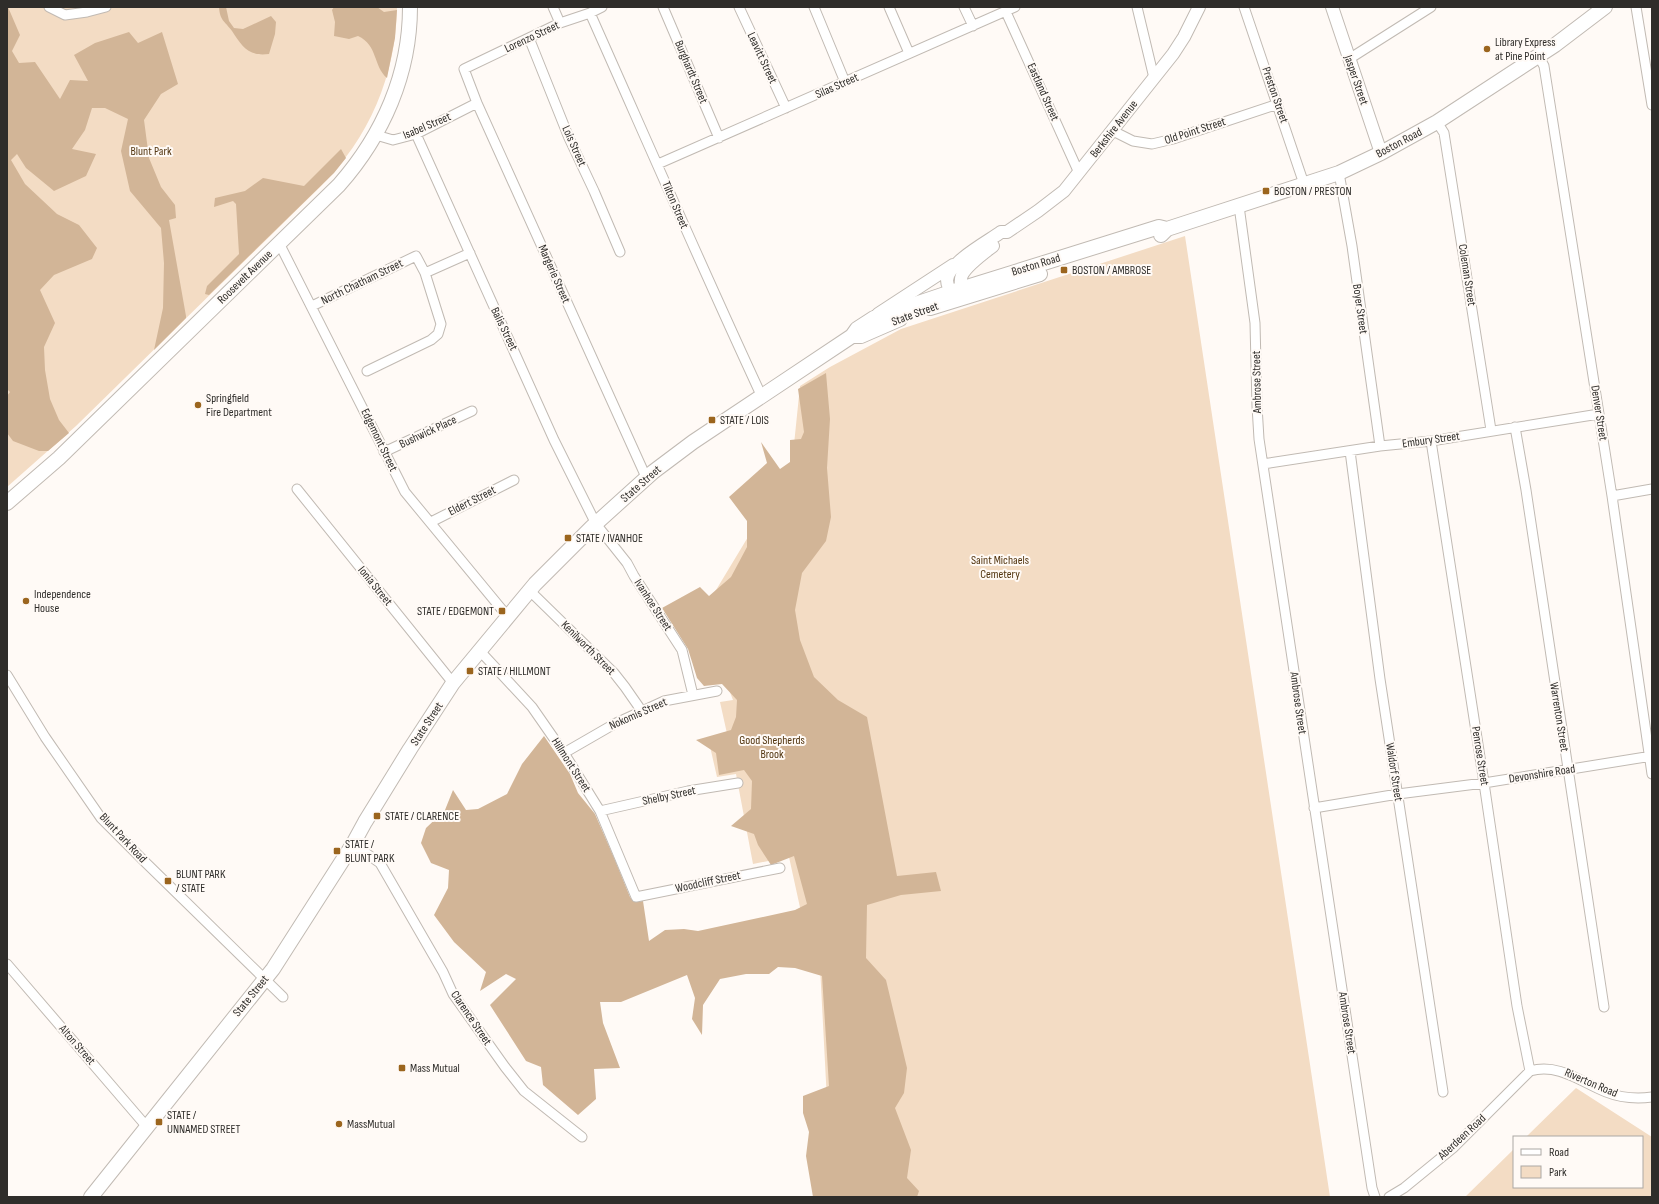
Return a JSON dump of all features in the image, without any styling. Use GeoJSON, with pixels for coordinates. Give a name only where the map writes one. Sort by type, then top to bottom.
{"type":"FeatureCollection","features":[{"type":"Feature","properties":{"kind":"main road","name":"Roosevelt Avenue"},"geometry":{"type":"LineString","coordinates":[[7,503],[59,458],[343,181],[361,158],[376,135],[390,104],[402,68],[408,39],[410,7]]}},
{"type":"Feature","properties":{"kind":"main road","name":"Berkshire Avenue"},"geometry":{"type":"LineString","coordinates":[[958,295],[947,284],[947,279],[949,273],[959,261],[1001,232],[1007,232],[1064,191],[1154,78],[1184,37],[1199,7]]}},
{"type":"Feature","properties":{"kind":"main road","name":"Jasper Street"},"geometry":{"type":"LineString","coordinates":[[1332,7],[1382,153]]}},
{"type":"Feature","properties":{"kind":"main road","name":"Boston Road"},"geometry":{"type":"LineString","coordinates":[[958,295],[1161,235],[1167,229],[1339,173],[1382,153],[1438,122],[1575,30],[1605,7]]}},
{"type":"Feature","properties":{"kind":"main road","name":"Berkshire Avenue"},"geometry":{"type":"LineString","coordinates":[[958,295],[962,274],[971,264],[1005,238],[1007,232]]}},
{"type":"Feature","properties":{"kind":"main road"},"geometry":{"type":"LineString","coordinates":[[874,318],[878,313],[959,261]]}},
{"type":"Feature","properties":{"kind":"main road","name":"State Street"},"geometry":{"type":"LineString","coordinates":[[852,336],[861,336],[958,295]]}},
{"type":"Feature","properties":{"kind":"main road","name":"State Street"},"geometry":{"type":"LineString","coordinates":[[91,1197],[277,963],[369,815],[454,683],[530,591],[596,524],[646,477],[689,445],[852,336],[857,329],[874,318],[958,295]]}},
{"type":"Feature","properties":{"kind":"street"},"geometry":{"type":"LineString","coordinates":[[50,7],[65,15],[87,12],[106,7]]}},
{"type":"Feature","properties":{"kind":"street"},"geometry":{"type":"LineString","coordinates":[[553,7],[560,23]]}},
{"type":"Feature","properties":{"kind":"street","name":"Lorenzo Street"},"geometry":{"type":"LineString","coordinates":[[464,69],[560,23],[590,13],[602,7]]}},
{"type":"Feature","properties":{"kind":"street","name":"Burghardt Street"},"geometry":{"type":"LineString","coordinates":[[663,7],[719,138]]}},
{"type":"Feature","properties":{"kind":"street","name":"Leavitt Street"},"geometry":{"type":"LineString","coordinates":[[739,7],[786,108]]}},
{"type":"Feature","properties":{"kind":"street"},"geometry":{"type":"LineString","coordinates":[[814,7],[845,82]]}},
{"type":"Feature","properties":{"kind":"street"},"geometry":{"type":"LineString","coordinates":[[889,7],[909,53]]}},
{"type":"Feature","properties":{"kind":"street"},"geometry":{"type":"LineString","coordinates":[[964,7],[973,26]]}},
{"type":"Feature","properties":{"kind":"street","name":"Silas Street"},"geometry":{"type":"LineString","coordinates":[[658,164],[1015,7]]}},
{"type":"Feature","properties":{"kind":"street"},"geometry":{"type":"LineString","coordinates":[[1137,7],[1154,78]]}},
{"type":"Feature","properties":{"kind":"street","name":"Preston Street"},"geometry":{"type":"LineString","coordinates":[[1244,7],[1304,184]]}},
{"type":"Feature","properties":{"kind":"street"},"geometry":{"type":"LineString","coordinates":[[1349,59],[1431,7]]}},
{"type":"Feature","properties":{"kind":"street"},"geometry":{"type":"LineString","coordinates":[[1636,7],[1652,105]]}},
{"type":"Feature","properties":{"kind":"street","name":"Eastland Street"},"geometry":{"type":"LineString","coordinates":[[1006,12],[1079,173]]}},
{"type":"Feature","properties":{"kind":"street","name":"Tilton Street"},"geometry":{"type":"LineString","coordinates":[[590,13],[713,291],[762,397]]}},
{"type":"Feature","properties":{"kind":"street","name":"Lois Street"},"geometry":{"type":"LineString","coordinates":[[529,38],[569,138],[594,190],[620,252]]}},
{"type":"Feature","properties":{"kind":"street","name":"Denver Street"},"geometry":{"type":"LineString","coordinates":[[1538,55],[1544,66],[1571,228],[1651,756],[1652,774]]}},
{"type":"Feature","properties":{"kind":"street","name":"Margerie Street"},"geometry":{"type":"LineString","coordinates":[[464,69],[477,104],[646,477]]}},
{"type":"Feature","properties":{"kind":"street","name":"Isabel Street"},"geometry":{"type":"LineString","coordinates":[[376,135],[392,140],[416,134],[477,104]]}},
{"type":"Feature","properties":{"kind":"street","name":"Old Point Street"},"geometry":{"type":"LineString","coordinates":[[1112,132],[1134,141],[1152,144],[1173,139],[1278,104]]}},
{"type":"Feature","properties":{"kind":"street","name":"Coleman Street"},"geometry":{"type":"LineString","coordinates":[[1438,122],[1444,133],[1491,430]]}},
{"type":"Feature","properties":{"kind":"street","name":"Balis Street"},"geometry":{"type":"LineString","coordinates":[[416,134],[554,440],[596,524]]}},
{"type":"Feature","properties":{"kind":"street","name":"Boyer Street"},"geometry":{"type":"LineString","coordinates":[[1339,173],[1352,246],[1380,446]]}},
{"type":"Feature","properties":{"kind":"street","name":"Ambrose Street"},"geometry":{"type":"LineString","coordinates":[[1239,206],[1255,323],[1257,420],[1263,464],[1372,1188],[1375,1197]]}},
{"type":"Feature","properties":{"kind":"street","name":"Edgemont Street"},"geometry":{"type":"LineString","coordinates":[[279,243],[405,492],[508,617]]}},
{"type":"Feature","properties":{"kind":"street"},"geometry":{"type":"LineString","coordinates":[[367,371],[431,340],[438,334],[441,324],[425,273],[470,253]]}},
{"type":"Feature","properties":{"kind":"street","name":"North Chatham Street"},"geometry":{"type":"LineString","coordinates":[[312,306],[416,256],[425,273]]}},
{"type":"Feature","properties":{"kind":"street","name":"Bushwick Place"},"geometry":{"type":"LineString","coordinates":[[384,452],[472,411]]}},
{"type":"Feature","properties":{"kind":"street","name":"Embury Street"},"geometry":{"type":"LineString","coordinates":[[1263,464],[1380,446],[1431,441],[1491,430],[1599,414]]}},
{"type":"Feature","properties":{"kind":"street","name":"Warrenton Street"},"geometry":{"type":"LineString","coordinates":[[1515,427],[1527,497],[1567,770],[1604,1007]]}},
{"type":"Feature","properties":{"kind":"street","name":"Penrose Street"},"geometry":{"type":"LineString","coordinates":[[1431,441],[1517,1006],[1530,1071]]}},
{"type":"Feature","properties":{"kind":"street","name":"Waldorf Street"},"geometry":{"type":"LineString","coordinates":[[1350,451],[1368,594],[1443,1092]]}},
{"type":"Feature","properties":{"kind":"street","name":"Eldert Street"},"geometry":{"type":"LineString","coordinates":[[431,522],[514,480]]}},
{"type":"Feature","properties":{"kind":"street","name":"Ionia Street"},"geometry":{"type":"LineString","coordinates":[[297,489],[454,683]]}},
{"type":"Feature","properties":{"kind":"street"},"geometry":{"type":"LineString","coordinates":[[1612,496],[1652,489]]}},
{"type":"Feature","properties":{"kind":"street","name":"Ivanhoe Street"},"geometry":{"type":"LineString","coordinates":[[596,524],[627,563],[682,650],[693,695]]}},
{"type":"Feature","properties":{"kind":"street","name":"Kenilworth Street"},"geometry":{"type":"LineString","coordinates":[[530,591],[614,673],[626,687],[641,710]]}},
{"type":"Feature","properties":{"kind":"street","name":"Hillmont Street"},"geometry":{"type":"LineString","coordinates":[[480,651],[532,708],[564,753],[600,811],[636,897]]}},
{"type":"Feature","properties":{"kind":"street","name":"Blunt Park Road"},"geometry":{"type":"LineString","coordinates":[[7,676],[44,737],[101,818],[264,980],[283,997]]}},
{"type":"Feature","properties":{"kind":"street","name":"Nokomis Street"},"geometry":{"type":"LineString","coordinates":[[564,753],[595,734],[641,710],[664,701],[717,690]]}},
{"type":"Feature","properties":{"kind":"street","name":"Devonshire Road"},"geometry":{"type":"LineString","coordinates":[[1314,808],[1398,794],[1484,783],[1651,756]]}},
{"type":"Feature","properties":{"kind":"street","name":"Shelby Street"},"geometry":{"type":"LineString","coordinates":[[600,811],[688,791],[738,783]]}},
{"type":"Feature","properties":{"kind":"street","name":"Clarence Street"},"geometry":{"type":"LineString","coordinates":[[352,844],[380,863],[443,972],[453,994],[512,1076],[524,1091],[582,1137]]}},
{"type":"Feature","properties":{"kind":"street","name":"Woodcliff Street"},"geometry":{"type":"LineString","coordinates":[[636,897],[780,868]]}},
{"type":"Feature","properties":{"kind":"street","name":"Alton Street"},"geometry":{"type":"LineString","coordinates":[[7,964],[147,1127]]}},
{"type":"Feature","properties":{"kind":"street","name":"Riverton Road"},"geometry":{"type":"LineString","coordinates":[[1530,1071],[1559,1070],[1604,1091],[1621,1096],[1636,1098],[1652,1097]]}},
{"type":"Feature","properties":{"kind":"street","name":"Aberdeen Road"},"geometry":{"type":"LineString","coordinates":[[1389,1197],[1404,1188],[1453,1148],[1530,1071]]}},
{"type":"Feature","properties":{"kind":"green space","name":"Blunt Park"},"geometry":{"type":"Polygon","coordinates":[[[7,7],[397,7],[395,33],[385,81],[366,127],[353,148],[337,168],[320,187],[76,426],[7,487],[7,7]]]}},
{"type":"Feature","properties":{"kind":"green space"},"geometry":{"type":"Polygon","coordinates":[[[7,7],[20,35],[12,51],[19,63],[35,62],[60,99],[70,80],[88,81],[74,55],[95,43],[129,32],[138,43],[162,32],[178,84],[161,94],[144,120],[149,158],[161,187],[175,205],[176,218],[169,220],[186,316],[186,318],[154,350],[163,308],[164,263],[161,228],[130,191],[121,151],[128,119],[105,108],[92,108],[85,130],[72,149],[96,154],[86,176],[54,191],[26,168],[17,154],[11,160],[25,184],[57,214],[79,225],[97,248],[92,259],[54,275],[40,290],[55,323],[44,347],[45,370],[50,399],[59,420],[69,433],[48,451],[39,451],[13,441],[7,433],[7,396],[10,392],[7,389],[7,7]]]}},
{"type":"Feature","properties":{"kind":"green space"},"geometry":{"type":"Polygon","coordinates":[[[219,7],[226,7],[229,21],[234,28],[243,29],[271,16],[276,22],[275,34],[269,54],[256,54],[246,49],[223,20],[220,15],[219,7]]]}},
{"type":"Feature","properties":{"kind":"green space"},"geometry":{"type":"Polygon","coordinates":[[[334,7],[377,7],[384,12],[397,10],[395,38],[387,78],[379,68],[369,45],[364,40],[358,36],[349,39],[334,36],[335,22],[332,10],[334,7]]]}},
{"type":"Feature","properties":{"kind":"green space"},"geometry":{"type":"Polygon","coordinates":[[[341,149],[346,158],[334,173],[209,295],[205,294],[207,286],[239,254],[236,204],[233,201],[214,207],[215,198],[245,191],[263,178],[304,186],[341,149]]]}},
{"type":"Feature","properties":{"kind":"green space","name":"Saint Michaels Cemetery"},"geometry":{"type":"Polygon","coordinates":[[[1185,236],[1330,1197],[832,1197],[817,909],[801,912],[789,857],[753,864],[736,774],[717,777],[709,742],[728,738],[720,702],[733,700],[726,682],[713,595],[792,464],[800,386],[830,367],[901,329],[1185,236]]]}},
{"type":"Feature","properties":{"kind":"green space","name":"Good Shepherds Brook"},"geometry":{"type":"Polygon","coordinates":[[[826,373],[830,419],[827,468],[831,517],[826,541],[802,573],[795,610],[800,640],[814,677],[838,700],[867,717],[897,876],[936,872],[941,891],[901,895],[867,905],[866,958],[886,980],[907,1068],[904,1093],[895,1108],[911,1150],[907,1178],[919,1191],[917,1197],[813,1197],[806,1156],[809,1132],[803,1113],[803,1096],[829,1086],[822,976],[795,968],[778,967],[769,974],[746,974],[720,979],[703,1005],[702,1035],[692,1019],[695,998],[687,975],[621,1002],[600,1002],[603,1023],[620,1068],[594,1069],[596,1099],[578,1115],[543,1085],[541,1067],[526,1061],[490,1005],[516,979],[506,974],[480,991],[486,972],[454,942],[434,915],[448,888],[449,870],[431,863],[421,843],[426,828],[445,810],[453,790],[466,810],[478,809],[507,794],[522,764],[544,736],[570,774],[578,793],[595,814],[630,897],[634,902],[643,901],[649,941],[665,930],[684,929],[698,931],[795,910],[807,904],[794,856],[771,865],[758,845],[754,834],[731,826],[751,809],[752,781],[744,770],[719,775],[716,753],[696,740],[731,730],[736,717],[737,700],[722,684],[704,686],[697,678],[688,649],[662,608],[700,587],[709,596],[731,577],[747,547],[747,521],[729,497],[767,463],[761,442],[780,469],[790,462],[790,440],[801,439],[804,432],[798,389],[826,373]]]}},
{"type":"Feature","properties":{"kind":"green space"},"geometry":{"type":"Polygon","coordinates":[[[1576,1088],[1652,1137],[1652,1197],[1465,1197],[1513,1150],[1513,1188],[1643,1188],[1643,1136],[1527,1136],[1576,1088]]]}},
{"type":"Feature","properties":{"kind":"place","name":"Library Express at Pine Point"},"geometry":{"type":"Point","coordinates":[1487,49]}},
{"type":"Feature","properties":{"kind":"place","name":"BOSTON / PRESTON"},"geometry":{"type":"Point","coordinates":[1266,191]}},
{"type":"Feature","properties":{"kind":"place","name":"BOSTON / AMBROSE"},"geometry":{"type":"Point","coordinates":[1064,270]}},
{"type":"Feature","properties":{"kind":"place","name":"Springfield Fire Department"},"geometry":{"type":"Point","coordinates":[198,405]}},
{"type":"Feature","properties":{"kind":"place","name":"STATE / LOIS"},"geometry":{"type":"Point","coordinates":[712,420]}},
{"type":"Feature","properties":{"kind":"place","name":"STATE / IVANHOE"},"geometry":{"type":"Point","coordinates":[568,538]}},
{"type":"Feature","properties":{"kind":"place","name":"Independence House"},"geometry":{"type":"Point","coordinates":[26,601]}},
{"type":"Feature","properties":{"kind":"place","name":"STATE / EDGEMONT"},"geometry":{"type":"Point","coordinates":[502,611]}},
{"type":"Feature","properties":{"kind":"place","name":"STATE / HILLMONT"},"geometry":{"type":"Point","coordinates":[470,671]}},
{"type":"Feature","properties":{"kind":"place","name":"STATE / CLARENCE"},"geometry":{"type":"Point","coordinates":[377,816]}},
{"type":"Feature","properties":{"kind":"place","name":"STATE / BLUNT PARK"},"geometry":{"type":"Point","coordinates":[337,851]}},
{"type":"Feature","properties":{"kind":"place","name":"BLUNT PARK / STATE"},"geometry":{"type":"Point","coordinates":[168,881]}},
{"type":"Feature","properties":{"kind":"place","name":"Mass Mutual"},"geometry":{"type":"Point","coordinates":[402,1068]}},
{"type":"Feature","properties":{"kind":"place","name":"STATE / UNNAMED STREET"},"geometry":{"type":"Point","coordinates":[159,1122]}},
{"type":"Feature","properties":{"kind":"place","name":"MassMutual"},"geometry":{"type":"Point","coordinates":[339,1124]}}]}
